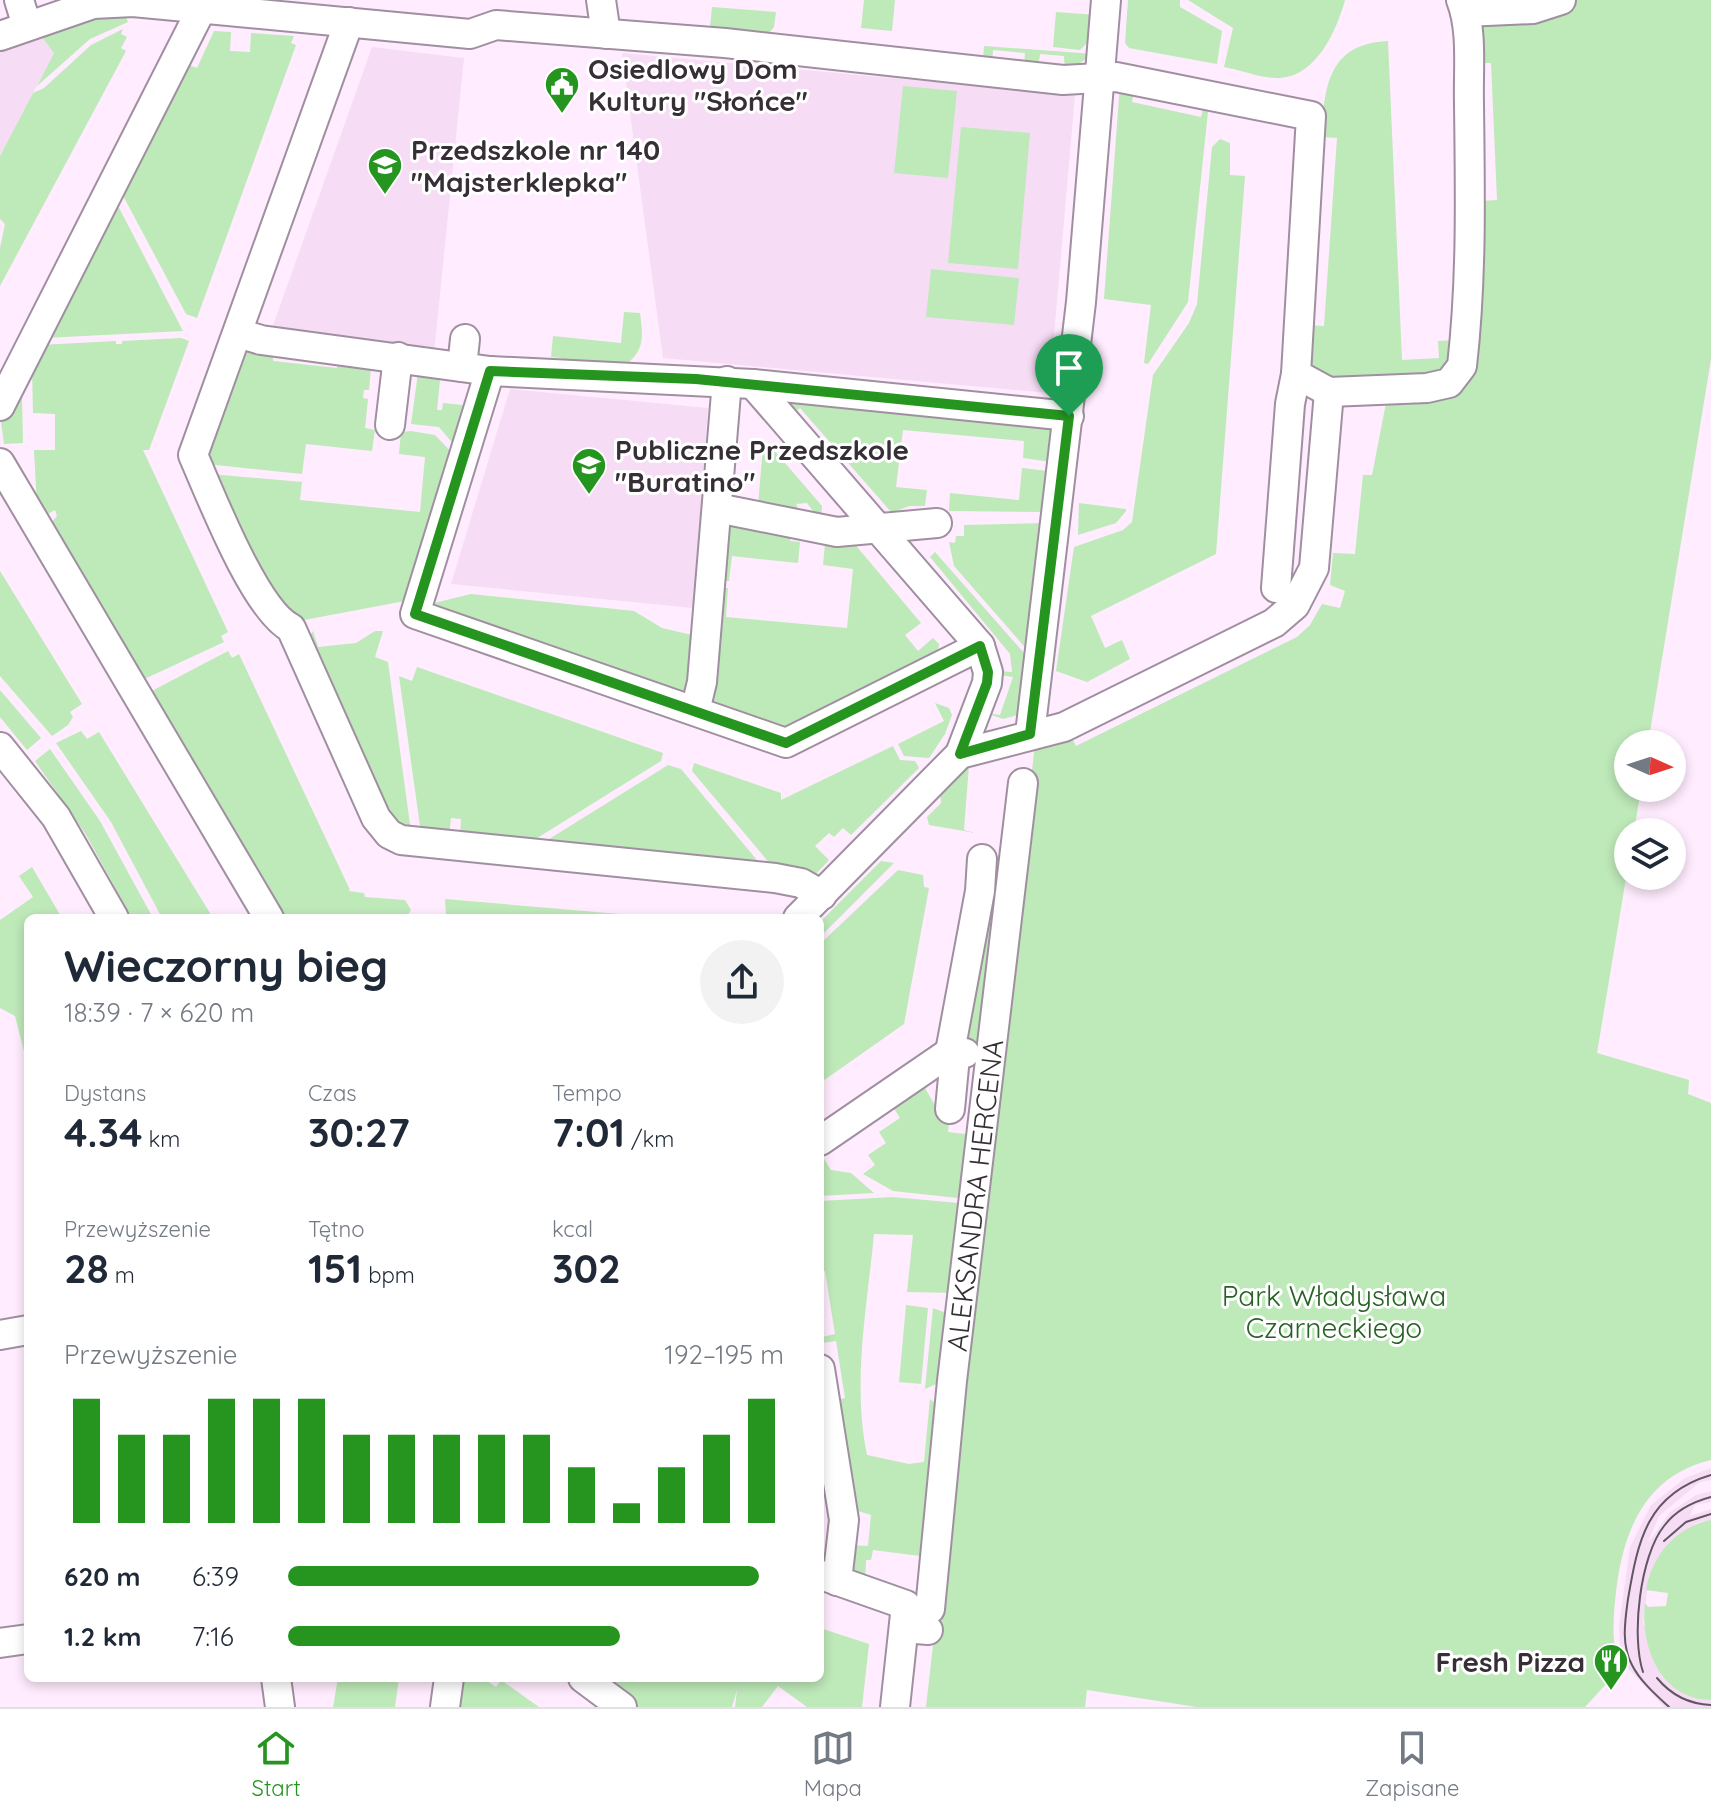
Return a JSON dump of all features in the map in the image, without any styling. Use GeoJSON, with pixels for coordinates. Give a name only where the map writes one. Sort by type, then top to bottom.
{"type":"FeatureCollection","features":[{"type":"Feature","properties":{"kind":"street"},"geometry":{"type":"LineString","coordinates":[[601,0],[606,34]]}},
{"type":"Feature","properties":{"kind":"street"},"geometry":{"type":"LineString","coordinates":[[1030,734],[1069,416],[1106,0]]}},
{"type":"Feature","properties":{"kind":"street"},"geometry":{"type":"LineString","coordinates":[[1296,374],[1329,392],[1437,387],[1455,379],[1462,366],[1472,220],[1463,6],[1533,9],[1561,0]]}},
{"type":"Feature","properties":{"kind":"street"},"geometry":{"type":"LineString","coordinates":[[0,36],[23,13],[105,2],[341,15],[470,34],[496,25],[688,40],[1063,80],[1100,76],[1311,116],[1296,374],[1290,404],[1276,588]]}},
{"type":"Feature","properties":{"kind":"street"},"geometry":{"type":"LineString","coordinates":[[0,406],[202,8]]}},
{"type":"Feature","properties":{"kind":"street"},"geometry":{"type":"LineString","coordinates":[[341,15],[238,333],[193,455],[262,602],[291,628],[376,818],[389,834],[426,843],[775,878],[801,883],[822,895]]}},
{"type":"Feature","properties":{"kind":"street"},"geometry":{"type":"LineString","coordinates":[[238,333],[261,340],[476,369],[653,376],[1069,416]]}},
{"type":"Feature","properties":{"kind":"street"},"geometry":{"type":"LineString","coordinates":[[465,339],[476,369],[415,614],[786,743],[980,646]]}},
{"type":"Feature","properties":{"kind":"street"},"geometry":{"type":"LineString","coordinates":[[390,425],[398,357]]}},
{"type":"Feature","properties":{"kind":"street"},"geometry":{"type":"LineString","coordinates":[[695,711],[702,682],[717,508],[740,383]]}},
{"type":"Feature","properties":{"kind":"street"},"geometry":{"type":"LineString","coordinates":[[740,383],[879,529],[980,646],[988,672],[987,683],[960,754],[802,914]]}},
{"type":"Feature","properties":{"kind":"street"},"geometry":{"type":"LineString","coordinates":[[960,754],[1064,727],[1274,623],[1289,612],[1314,568],[1329,392]]}},
{"type":"Feature","properties":{"kind":"street"},"geometry":{"type":"LineString","coordinates":[[0,463],[267,914]]}},
{"type":"Feature","properties":{"kind":"street"},"geometry":{"type":"LineString","coordinates":[[717,508],[837,532],[937,523]]}},
{"type":"Feature","properties":{"kind":"street"},"geometry":{"type":"LineString","coordinates":[[0,747],[56,817],[112,914]]}},
{"type":"Feature","properties":{"kind":"street","name":"ALEKSANDRA HERCENA"},"geometry":{"type":"LineString","coordinates":[[895,1707],[921,1622],[1023,783]]}},
{"type":"Feature","properties":{"kind":"street"},"geometry":{"type":"LineString","coordinates":[[950,1109],[954,1067],[950,1052],[980,891],[982,859]]}},
{"type":"Feature","properties":{"kind":"street"},"geometry":{"type":"LineString","coordinates":[[824,1138],[950,1052],[990,1054]]}},
{"type":"Feature","properties":{"kind":"street"},"geometry":{"type":"LineString","coordinates":[[0,1335],[24,1331]]}},
{"type":"Feature","properties":{"kind":"street"},"geometry":{"type":"LineString","coordinates":[[824,1395],[844,1520],[828,1578],[906,1605],[921,1622]]}},
{"type":"Feature","properties":{"kind":"street"},"geometry":{"type":"LineString","coordinates":[[0,1643],[24,1640]]}},
{"type":"Feature","properties":{"kind":"street"},"geometry":{"type":"LineString","coordinates":[[277,1682],[280,1707]]}},
{"type":"Feature","properties":{"kind":"street"},"geometry":{"type":"LineString","coordinates":[[445,1707],[448,1682]]}},
{"type":"Feature","properties":{"kind":"street"},"geometry":{"type":"LineString","coordinates":[[588,1682],[622,1707]]}},
{"type":"Feature","properties":{"kind":"shaded area"},"geometry":{"type":"Polygon","coordinates":[[[41,36],[54,53],[0,156],[0,51],[41,36]]]}},
{"type":"Feature","properties":{"kind":"shaded area","name":"Przedszkole nr 140 \"Majsterklepka\""},"geometry":{"type":"Polygon","coordinates":[[[372,47],[464,58],[434,354],[270,334],[372,47]]]}},
{"type":"Feature","properties":{"kind":"shaded area"},"geometry":{"type":"Polygon","coordinates":[[[622,53],[1075,95],[1049,393],[663,358],[622,53]]]}},
{"type":"Feature","properties":{"kind":"shaded area","name":"Publiczne Przedszkole \"Buratino\""},"geometry":{"type":"Polygon","coordinates":[[[510,389],[708,408],[693,608],[451,584],[510,389]]]}},
{"type":"Feature","properties":{"kind":"shaded area"},"geometry":{"type":"Polygon","coordinates":[[[1711,1468],[1711,1480],[1700,1482],[1659,1516],[1648,1543],[1670,1512],[1696,1495],[1711,1491],[1711,1502],[1695,1505],[1690,1516],[1711,1509],[1711,1520],[1696,1523],[1649,1576],[1643,1624],[1706,1700],[1711,1700],[1711,1707],[1664,1707],[1626,1666],[1620,1646],[1619,1625],[1630,1547],[1651,1505],[1685,1478],[1711,1468]]]}},
{"type":"Feature","properties":{"kind":"green space"},"geometry":{"type":"Polygon","coordinates":[[[864,0],[895,0],[892,31],[861,28],[864,0]]]}},
{"type":"Feature","properties":{"kind":"green space"},"geometry":{"type":"Polygon","coordinates":[[[1128,0],[1180,0],[1180,7],[1222,31],[1217,64],[1129,48],[1125,43],[1128,0]]]}},
{"type":"Feature","properties":{"kind":"green space"},"geometry":{"type":"Polygon","coordinates":[[[1188,0],[1345,0],[1331,37],[1315,60],[1293,75],[1273,78],[1224,67],[1233,28],[1188,0]]]}},
{"type":"Feature","properties":{"kind":"green space","name":"Park Władysława Czarneckiego"},"geometry":{"type":"Polygon","coordinates":[[[1571,0],[1711,0],[1711,359],[1650,730],[1614,730],[1614,802],[1639,802],[1636,818],[1614,818],[1614,890],[1624,890],[1597,1053],[1689,1080],[1688,1094],[1711,1103],[1711,1460],[1689,1467],[1671,1478],[1643,1506],[1634,1523],[1626,1542],[1614,1606],[1614,1637],[1619,1670],[1585,1707],[1197,1707],[1087,1690],[1085,1707],[926,1707],[1035,744],[1069,732],[1076,746],[1297,637],[1310,625],[1322,604],[1340,608],[1345,591],[1330,585],[1333,553],[1355,554],[1363,475],[1372,475],[1387,398],[1448,392],[1481,201],[1497,200],[1491,63],[1474,63],[1475,30],[1489,19],[1567,15],[1571,0]]]}},
{"type":"Feature","properties":{"kind":"green space"},"geometry":{"type":"Polygon","coordinates":[[[712,7],[776,12],[774,27],[769,33],[710,27],[712,7]]]}},
{"type":"Feature","properties":{"kind":"green space"},"geometry":{"type":"Polygon","coordinates":[[[123,10],[128,22],[90,39],[37,86],[54,53],[41,36],[66,21],[123,10]]]}},
{"type":"Feature","properties":{"kind":"green space"},"geometry":{"type":"Polygon","coordinates":[[[1056,12],[1097,15],[1089,41],[1080,50],[1053,47],[1056,12]]]}},
{"type":"Feature","properties":{"kind":"green space"},"geometry":{"type":"Polygon","coordinates":[[[123,29],[121,34],[127,37],[121,48],[126,51],[0,286],[0,248],[5,224],[0,219],[0,156],[33,93],[44,88],[91,45],[123,29]]]}},
{"type":"Feature","properties":{"kind":"green space"},"geometry":{"type":"Polygon","coordinates":[[[214,31],[231,32],[230,51],[250,52],[251,33],[294,36],[291,43],[296,45],[197,318],[186,314],[120,190],[182,62],[197,68],[214,31]]]}},
{"type":"Feature","properties":{"kind":"green space"},"geometry":{"type":"Polygon","coordinates":[[[1388,41],[1402,360],[1439,358],[1438,341],[1456,340],[1444,376],[1374,382],[1336,380],[1321,376],[1312,368],[1308,347],[1308,325],[1324,326],[1337,138],[1321,137],[1325,101],[1333,71],[1341,60],[1352,50],[1388,41]]]}},
{"type":"Feature","properties":{"kind":"green space"},"geometry":{"type":"Polygon","coordinates":[[[984,46],[1094,54],[1065,72],[1064,56],[1040,54],[1038,69],[1024,68],[1025,53],[993,50],[992,65],[983,59],[984,46]]]}},
{"type":"Feature","properties":{"kind":"green space"},"geometry":{"type":"Polygon","coordinates":[[[1120,84],[1135,87],[1132,102],[1201,117],[1205,101],[1209,102],[1188,302],[1148,364],[1144,363],[1151,305],[1104,299],[1120,84]]]}},
{"type":"Feature","properties":{"kind":"green space"},"geometry":{"type":"Polygon","coordinates":[[[903,86],[957,91],[948,178],[894,173],[903,86]]]}},
{"type":"Feature","properties":{"kind":"green space"},"geometry":{"type":"Polygon","coordinates":[[[961,127],[1030,133],[1018,269],[948,263],[961,127]]]}},
{"type":"Feature","properties":{"kind":"green space"},"geometry":{"type":"Polygon","coordinates":[[[1220,139],[1230,143],[1230,175],[1245,176],[1216,554],[1091,616],[1105,648],[1122,640],[1130,659],[1087,682],[1056,671],[1074,547],[1123,530],[1132,522],[1153,375],[1189,323],[1197,304],[1212,147],[1220,139]]]}},
{"type":"Feature","properties":{"kind":"green space"},"geometry":{"type":"Polygon","coordinates":[[[115,200],[183,331],[44,338],[115,200]]]}},
{"type":"Feature","properties":{"kind":"green space"},"geometry":{"type":"Polygon","coordinates":[[[931,269],[1019,278],[1014,325],[926,317],[931,269]]]}},
{"type":"Feature","properties":{"kind":"green space"},"geometry":{"type":"Polygon","coordinates":[[[624,312],[640,313],[642,329],[639,348],[625,365],[571,369],[561,358],[551,357],[553,336],[621,343],[624,312]]]}},
{"type":"Feature","properties":{"kind":"green space"},"geometry":{"type":"Polygon","coordinates":[[[181,338],[189,341],[149,450],[143,450],[228,632],[221,636],[224,642],[138,682],[48,527],[57,516],[55,510],[42,517],[37,506],[34,450],[55,450],[55,414],[33,413],[32,369],[40,345],[116,341],[116,344],[122,344],[122,341],[181,338]]]}},
{"type":"Feature","properties":{"kind":"green space"},"geometry":{"type":"Polygon","coordinates":[[[239,347],[274,347],[273,361],[337,368],[339,355],[371,368],[369,390],[364,390],[363,398],[368,399],[365,428],[375,430],[372,451],[306,444],[302,474],[207,464],[205,441],[239,347]]]}},
{"type":"Feature","properties":{"kind":"green space"},"geometry":{"type":"Polygon","coordinates":[[[441,370],[437,410],[442,410],[443,403],[473,406],[460,452],[439,427],[411,424],[418,373],[441,370]]]}},
{"type":"Feature","properties":{"kind":"green space"},"geometry":{"type":"Polygon","coordinates":[[[16,393],[22,396],[23,443],[4,444],[1,422],[16,393]]]}},
{"type":"Feature","properties":{"kind":"green space"},"geometry":{"type":"Polygon","coordinates":[[[792,399],[1047,420],[1057,429],[1051,462],[1023,458],[1024,441],[903,430],[896,487],[927,490],[925,506],[909,506],[892,513],[800,408],[790,416],[787,410],[792,399]]]}},
{"type":"Feature","properties":{"kind":"green space"},"geometry":{"type":"Polygon","coordinates":[[[401,432],[435,435],[457,458],[410,600],[299,621],[269,599],[210,474],[302,482],[300,500],[420,512],[425,457],[399,454],[401,432]]]}},
{"type":"Feature","properties":{"kind":"green space"},"geometry":{"type":"Polygon","coordinates":[[[763,447],[773,449],[822,506],[821,522],[807,503],[796,504],[803,518],[758,505],[763,447]]]}},
{"type":"Feature","properties":{"kind":"green space"},"geometry":{"type":"Polygon","coordinates":[[[1022,468],[1048,471],[1047,512],[949,511],[950,493],[1019,500],[1022,468]]]}},
{"type":"Feature","properties":{"kind":"green space"},"geometry":{"type":"Polygon","coordinates":[[[1079,503],[1126,511],[1116,523],[1078,535],[1079,503]]]}},
{"type":"Feature","properties":{"kind":"green space"},"geometry":{"type":"Polygon","coordinates":[[[721,520],[791,531],[790,541],[800,542],[798,563],[732,556],[729,581],[721,581],[721,520]]]}},
{"type":"Feature","properties":{"kind":"green space"},"geometry":{"type":"Polygon","coordinates":[[[1043,523],[1030,653],[954,566],[949,542],[955,543],[956,536],[964,536],[964,525],[1043,523]]]}},
{"type":"Feature","properties":{"kind":"green space"},"geometry":{"type":"Polygon","coordinates":[[[853,542],[921,623],[905,635],[918,651],[933,638],[939,644],[937,662],[796,731],[708,708],[720,588],[728,588],[726,617],[847,628],[853,569],[823,565],[825,544],[853,542]]]}},
{"type":"Feature","properties":{"kind":"green space"},"geometry":{"type":"Polygon","coordinates":[[[935,552],[1031,661],[1025,713],[1003,719],[986,713],[1000,715],[1013,677],[1000,675],[1000,671],[1012,672],[1010,654],[930,557],[935,552]]]}},
{"type":"Feature","properties":{"kind":"green space"},"geometry":{"type":"Polygon","coordinates":[[[0,571],[82,704],[70,712],[73,717],[68,725],[52,736],[0,676],[0,571]]]}},
{"type":"Feature","properties":{"kind":"green space"},"geometry":{"type":"Polygon","coordinates":[[[471,594],[634,611],[662,628],[692,635],[690,648],[700,649],[689,695],[521,644],[524,636],[518,634],[514,642],[437,615],[430,604],[471,594]]]}},
{"type":"Feature","properties":{"kind":"green space"},"geometry":{"type":"Polygon","coordinates":[[[313,631],[318,647],[356,643],[375,631],[383,631],[375,657],[388,662],[411,832],[383,816],[309,637],[313,631]]]}},
{"type":"Feature","properties":{"kind":"green space"},"geometry":{"type":"Polygon","coordinates":[[[228,651],[232,658],[239,654],[348,891],[364,893],[365,897],[405,900],[411,910],[408,914],[275,914],[146,694],[228,651]]]}},
{"type":"Feature","properties":{"kind":"green space"},"geometry":{"type":"Polygon","coordinates":[[[417,667],[663,753],[661,761],[526,845],[460,837],[461,819],[451,818],[449,836],[421,833],[399,676],[412,681],[417,667]]]}},
{"type":"Feature","properties":{"kind":"green space"},"geometry":{"type":"Polygon","coordinates":[[[0,690],[41,738],[27,750],[0,717],[0,690]]]}},
{"type":"Feature","properties":{"kind":"green space"},"geometry":{"type":"Polygon","coordinates":[[[935,703],[949,708],[952,715],[945,734],[929,758],[904,756],[898,744],[944,721],[935,703]]]}},
{"type":"Feature","properties":{"kind":"green space"},"geometry":{"type":"Polygon","coordinates":[[[81,731],[87,739],[99,732],[211,914],[160,914],[111,822],[56,743],[81,731]]]}},
{"type":"Feature","properties":{"kind":"green space"},"geometry":{"type":"Polygon","coordinates":[[[893,746],[900,760],[915,761],[919,768],[851,835],[843,828],[834,837],[829,833],[815,846],[829,860],[814,876],[777,872],[692,771],[694,763],[781,793],[781,800],[893,746]]]}},
{"type":"Feature","properties":{"kind":"green space"},"geometry":{"type":"Polygon","coordinates":[[[50,749],[100,821],[151,914],[130,914],[85,833],[35,761],[50,749]]]}},
{"type":"Feature","properties":{"kind":"green space"},"geometry":{"type":"Polygon","coordinates":[[[668,765],[681,769],[766,871],[538,846],[668,765]]]}},
{"type":"Feature","properties":{"kind":"green space"},"geometry":{"type":"Polygon","coordinates":[[[969,765],[964,830],[976,833],[929,825],[927,817],[941,803],[940,789],[969,765]]]}},
{"type":"Feature","properties":{"kind":"green space"},"geometry":{"type":"Polygon","coordinates":[[[881,861],[894,863],[824,933],[824,918],[881,861]]]}},
{"type":"Feature","properties":{"kind":"green space"},"geometry":{"type":"Polygon","coordinates":[[[32,867],[60,914],[24,914],[24,1051],[15,1016],[0,1008],[0,920],[33,897],[19,876],[32,867]]]}},
{"type":"Feature","properties":{"kind":"green space"},"geometry":{"type":"Polygon","coordinates":[[[898,870],[923,875],[924,887],[929,888],[904,1024],[824,1080],[824,940],[898,870]]]}},
{"type":"Feature","properties":{"kind":"green space"},"geometry":{"type":"Polygon","coordinates":[[[984,896],[1003,899],[979,1045],[961,1044],[984,896]]]}},
{"type":"Feature","properties":{"kind":"green space"},"geometry":{"type":"Polygon","coordinates":[[[445,899],[619,914],[446,914],[445,899]]]}},
{"type":"Feature","properties":{"kind":"green space"},"geometry":{"type":"Polygon","coordinates":[[[922,1083],[939,1112],[950,1112],[948,1132],[965,1134],[965,1143],[973,1144],[967,1196],[958,1198],[893,1191],[863,1174],[875,1165],[868,1155],[886,1143],[879,1132],[900,1118],[889,1101],[922,1083]]]}},
{"type":"Feature","properties":{"kind":"green space"},"geometry":{"type":"Polygon","coordinates":[[[833,1140],[838,1148],[824,1156],[824,1146],[833,1140]]]}},
{"type":"Feature","properties":{"kind":"green space"},"geometry":{"type":"Polygon","coordinates":[[[824,1159],[831,1170],[851,1173],[874,1193],[824,1196],[824,1159]]]}},
{"type":"Feature","properties":{"kind":"green space"},"geometry":{"type":"Polygon","coordinates":[[[893,1197],[958,1203],[965,1207],[955,1293],[907,1292],[913,1235],[874,1234],[861,1373],[867,1455],[909,1464],[924,1462],[930,1399],[942,1409],[928,1557],[873,1550],[871,1560],[866,1560],[865,1583],[851,1577],[848,1545],[868,1546],[871,1515],[848,1508],[832,1401],[845,1398],[836,1341],[824,1343],[824,1337],[835,1334],[824,1271],[824,1201],[893,1197]]]}},
{"type":"Feature","properties":{"kind":"green space"},"geometry":{"type":"Polygon","coordinates":[[[906,1305],[928,1308],[921,1384],[899,1382],[906,1305]]]}},
{"type":"Feature","properties":{"kind":"green space"},"geometry":{"type":"Polygon","coordinates":[[[933,1308],[952,1315],[945,1380],[925,1389],[933,1308]]]}},
{"type":"Feature","properties":{"kind":"green space"},"geometry":{"type":"Polygon","coordinates":[[[1711,1520],[1711,1700],[1693,1697],[1666,1680],[1650,1652],[1644,1619],[1645,1603],[1648,1607],[1666,1606],[1668,1593],[1646,1590],[1660,1554],[1687,1529],[1711,1520]]]}},
{"type":"Feature","properties":{"kind":"green space"},"geometry":{"type":"Polygon","coordinates":[[[824,1629],[869,1644],[862,1707],[807,1707],[778,1686],[762,1707],[735,1707],[737,1690],[732,1707],[634,1707],[600,1682],[824,1682],[824,1629]]]}},
{"type":"Feature","properties":{"kind":"green space"},"geometry":{"type":"Polygon","coordinates":[[[337,1682],[398,1682],[395,1707],[333,1707],[337,1682]]]}},
{"type":"Feature","properties":{"kind":"green space"},"geometry":{"type":"Polygon","coordinates":[[[454,1682],[489,1682],[496,1687],[504,1682],[539,1707],[451,1707],[454,1682]]]}},
{"type":"Feature","properties":{"kind":"tram line"},"geometry":{"type":"LineString","coordinates":[[1669,1707],[1635,1671],[1629,1657],[1625,1641],[1628,1599],[1642,1539],[1659,1507],[1689,1483],[1711,1475]]}},
{"type":"Feature","properties":{"kind":"tram line"},"geometry":{"type":"LineString","coordinates":[[1643,1672],[1639,1657],[1638,1618],[1649,1556],[1656,1539],[1674,1515],[1691,1504],[1711,1497]]}},
{"type":"Feature","properties":{"kind":"tram line"},"geometry":{"type":"LineString","coordinates":[[1664,1541],[1686,1522],[1711,1514]]}},
{"type":"Feature","properties":{"kind":"tram line"},"geometry":{"type":"LineString","coordinates":[[1657,1678],[1681,1698],[1711,1705]]}},
{"type":"Feature","properties":{"kind":"place","name":"Osiedlowy Dom Kultury \"Słońce\""},"geometry":{"type":"Point","coordinates":[562,115]}},
{"type":"Feature","properties":{"kind":"place","name":"Przedszkole nr 140 \"Majsterklepka\""},"geometry":{"type":"Point","coordinates":[385,196]}},
{"type":"Feature","properties":{"kind":"place","name":"Publiczne Przedszkole \"Buratino\""},"geometry":{"type":"Point","coordinates":[589,496]}},
{"type":"Feature","properties":{"kind":"place","name":"Fresh Pizza"},"geometry":{"type":"Point","coordinates":[1611,1692]}},
{"type":"Feature","properties":{"kind":"route"},"geometry":{"type":"LineString","coordinates":[[490,371],[696,379],[1069,416],[1030,734],[960,754],[987,683],[988,672],[980,646],[786,743],[415,614],[490,371]]}}]}
